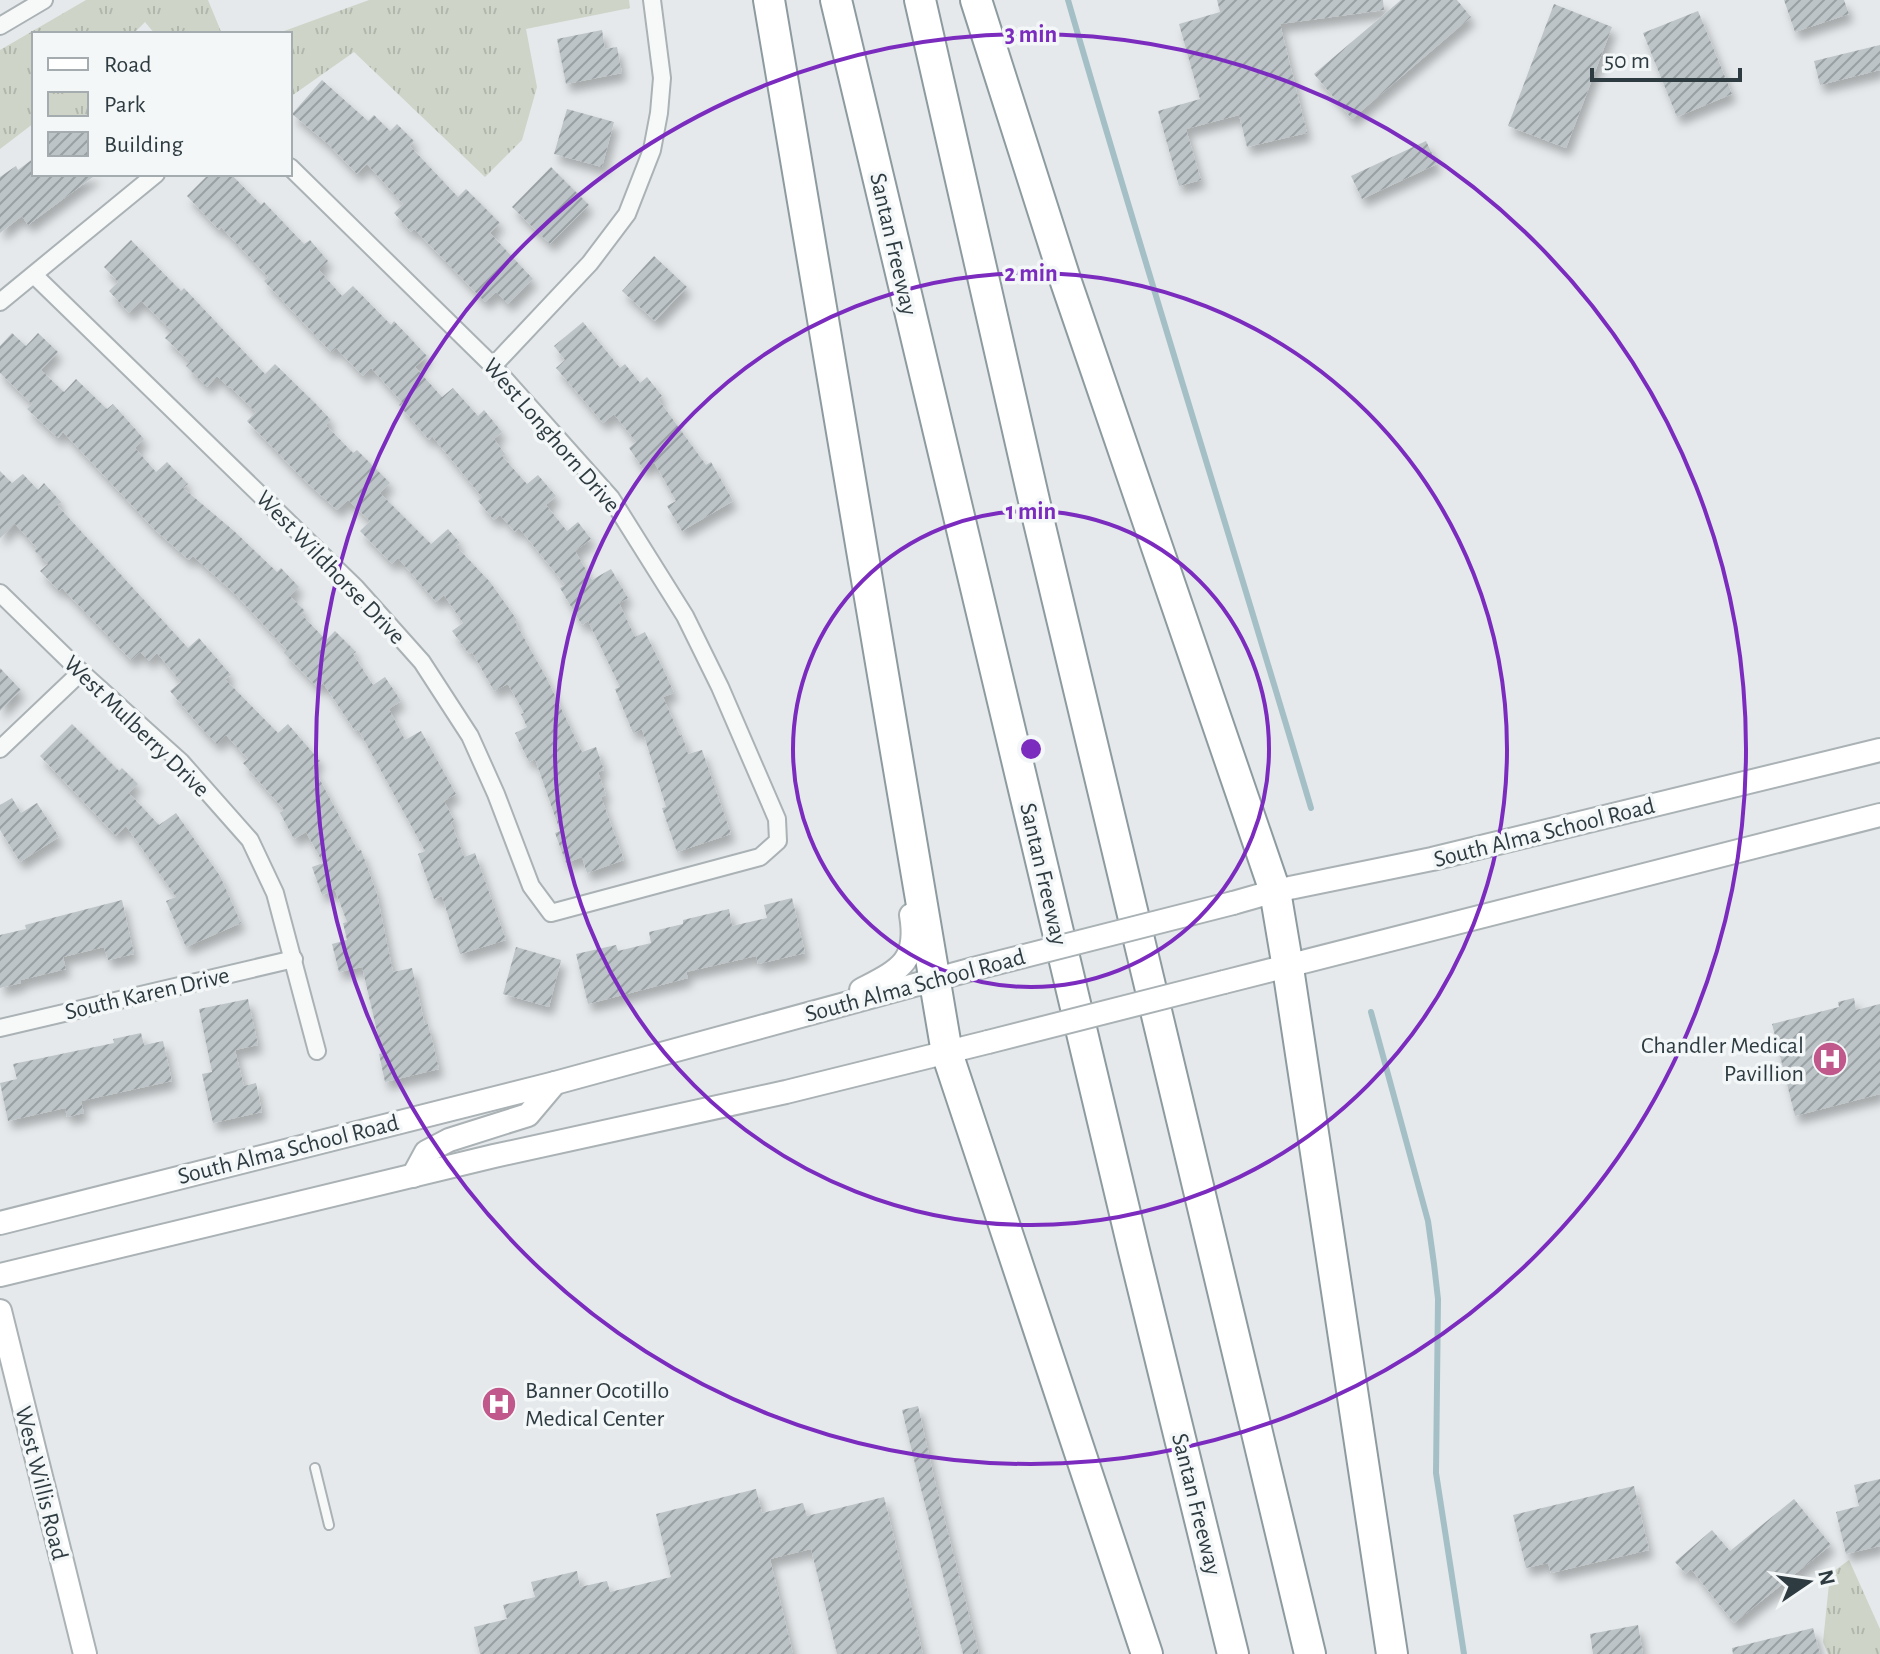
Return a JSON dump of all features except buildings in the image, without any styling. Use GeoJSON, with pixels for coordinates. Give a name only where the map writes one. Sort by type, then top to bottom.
{"type":"FeatureCollection","features":[{"type":"Feature","properties":{"kind":"highway"},"geometry":{"type":"LineString","coordinates":[[769,0],[947,1053],[1147,1654]]}},
{"type":"Feature","properties":{"kind":"highway","name":"Santan Freeway"},"geometry":{"type":"LineString","coordinates":[[836,0],[1233,1654]]}},
{"type":"Feature","properties":{"kind":"highway"},"geometry":{"type":"LineString","coordinates":[[920,0],[1042,534],[1310,1654]]}},
{"type":"Feature","properties":{"kind":"highway"},"geometry":{"type":"LineString","coordinates":[[976,0],[1071,297],[1275,891],[1392,1654]]}},
{"type":"Feature","properties":{"kind":"main road"},"geometry":{"type":"LineString","coordinates":[[828,1008],[889,976],[909,955],[915,937],[865,636],[867,578]]}},
{"type":"Feature","properties":{"kind":"main road","name":"South Alma School Road"},"geometry":{"type":"LineString","coordinates":[[0,1223],[555,1083],[935,979],[1275,891],[1432,859],[1880,750]]}},
{"type":"Feature","properties":{"kind":"main road"},"geometry":{"type":"LineString","coordinates":[[0,1275],[947,1053],[1880,815]]}},
{"type":"Feature","properties":{"kind":"main road"},"geometry":{"type":"LineString","coordinates":[[413,1176],[426,1152],[449,1140],[528,1115],[555,1083]]}},
{"type":"Feature","properties":{"kind":"main road","name":"West Willis Road"},"geometry":{"type":"LineString","coordinates":[[0,1311],[85,1654]]}},
{"type":"Feature","properties":{"kind":"street"},"geometry":{"type":"LineString","coordinates":[[0,26],[44,0]]}},
{"type":"Feature","properties":{"kind":"street"},"geometry":{"type":"LineString","coordinates":[[493,366],[590,263],[627,214],[652,150],[659,113],[662,78],[652,0]]}},
{"type":"Feature","properties":{"kind":"street","name":"West Longhorn Drive"},"geometry":{"type":"LineString","coordinates":[[292,169],[493,366],[611,498],[685,616],[720,687],[777,819],[778,841]]}},
{"type":"Feature","properties":{"kind":"street"},"geometry":{"type":"LineString","coordinates":[[0,302],[154,176]]}},
{"type":"Feature","properties":{"kind":"street","name":"West Wildhorse Drive"},"geometry":{"type":"LineString","coordinates":[[35,276],[356,588],[422,662],[470,736],[531,886],[551,913],[760,857],[778,841]]}},
{"type":"Feature","properties":{"kind":"street","name":"West Mulberry Drive"},"geometry":{"type":"LineString","coordinates":[[0,593],[81,672],[181,762],[250,840],[275,893],[317,1051]]}},
{"type":"Feature","properties":{"kind":"street"},"geometry":{"type":"LineString","coordinates":[[0,749],[81,672]]}},
{"type":"Feature","properties":{"kind":"street","name":"South Karen Drive"},"geometry":{"type":"LineString","coordinates":[[0,1028],[294,959]]}},
{"type":"Feature","properties":{"kind":"lane"},"geometry":{"type":"LineString","coordinates":[[315,1468],[329,1525]]}},
{"type":"Feature","properties":{"kind":"green space"},"geometry":{"type":"Polygon","coordinates":[[[86,0],[208,0],[221,32],[153,32],[145,22],[135,32],[32,32],[32,125],[0,149],[0,50],[86,0]]]}},
{"type":"Feature","properties":{"kind":"green space"},"geometry":{"type":"Polygon","coordinates":[[[369,0],[629,0],[630,8],[526,29],[537,87],[522,140],[485,177],[354,52],[292,96],[292,32],[281,32],[369,0]]]}},
{"type":"Feature","properties":{"kind":"green space"},"geometry":{"type":"Polygon","coordinates":[[[1849,1560],[1880,1629],[1880,1654],[1828,1654],[1823,1642],[1830,1574],[1849,1560]]]}},
{"type":"Feature","properties":{"kind":"waterway"},"geometry":{"type":"LineString","coordinates":[[1068,0],[1311,808]]}},
{"type":"Feature","properties":{"kind":"waterway"},"geometry":{"type":"LineString","coordinates":[[1371,1012],[1428,1221],[1438,1299],[1436,1473],[1464,1654]]}},
{"type":"Feature","properties":{"kind":"place","name":"Chandler Medical Pavillion"},"geometry":{"type":"Point","coordinates":[1830,1059]}},
{"type":"Feature","properties":{"kind":"place","name":"Banner Ocotillo Medical Center"},"geometry":{"type":"Point","coordinates":[499,1404]}}]}
